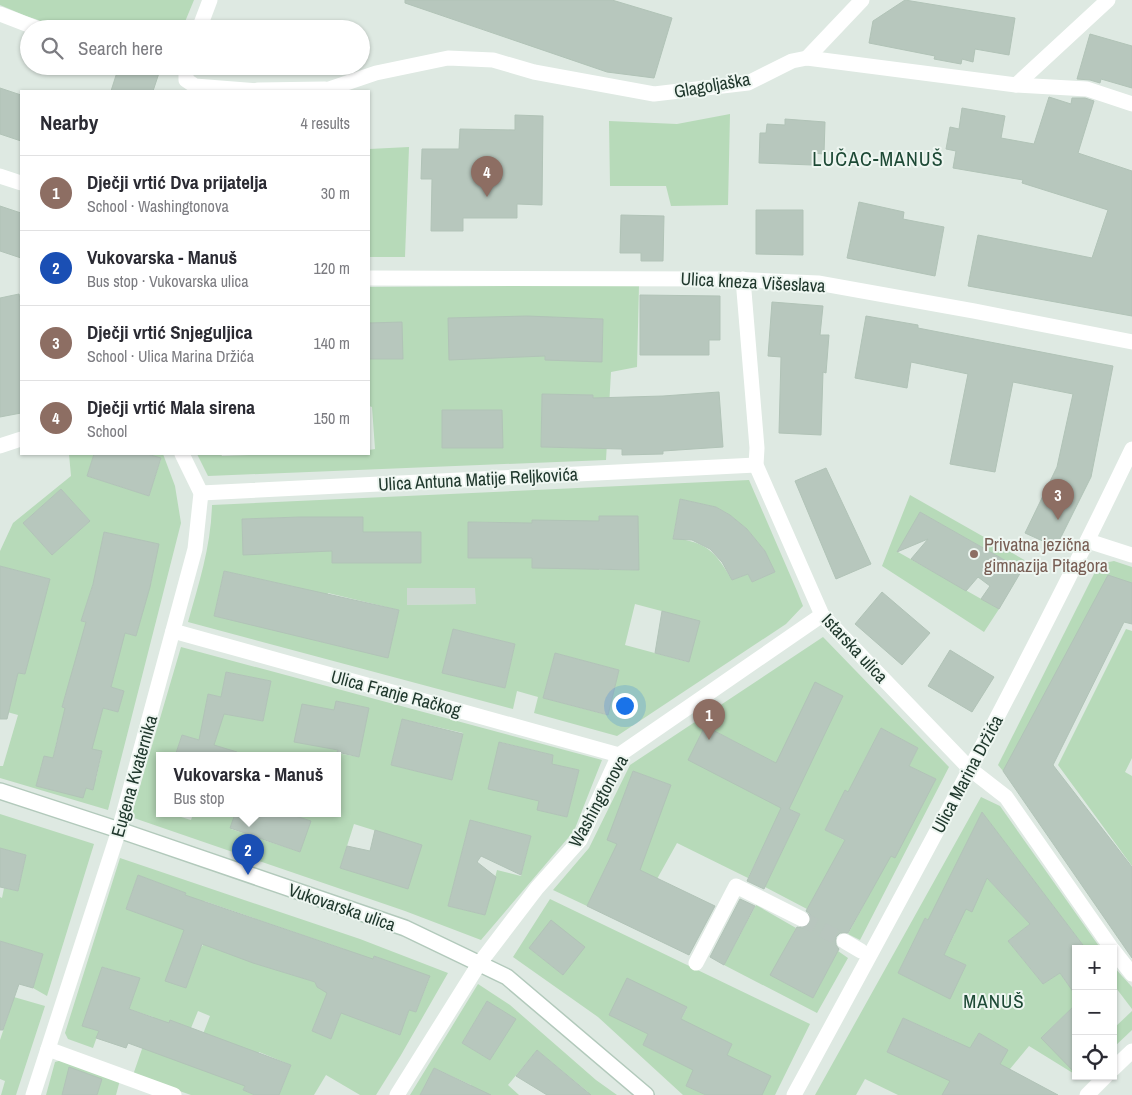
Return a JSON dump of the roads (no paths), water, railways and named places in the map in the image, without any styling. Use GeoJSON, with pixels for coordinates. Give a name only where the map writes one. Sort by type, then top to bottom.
{"type":"FeatureCollection","features":[{"type":"Feature","properties":{"kind":"street"},"geometry":{"type":"LineString","coordinates":[[202,20],[210,0]]}},
{"type":"Feature","properties":{"kind":"street"},"geometry":{"type":"LineString","coordinates":[[808,58],[862,0]]}},
{"type":"Feature","properties":{"kind":"street"},"geometry":{"type":"LineString","coordinates":[[1016,85],[1108,0]]}},
{"type":"Feature","properties":{"kind":"street"},"geometry":{"type":"LineString","coordinates":[[0,14],[20,22]]}},
{"type":"Feature","properties":{"kind":"street","name":"Glagoljaška"},"geometry":{"type":"LineString","coordinates":[[370,75],[448,58],[493,60],[534,72],[654,94],[748,83],[792,61],[808,58],[1016,85],[1087,90],[1132,104]]}},
{"type":"Feature","properties":{"kind":"street","name":"Glagoljaška"},"geometry":{"type":"LineString","coordinates":[[186,75],[186,80],[195,86],[246,90]]}},
{"type":"Feature","properties":{"kind":"street","name":"Glagoljaška"},"geometry":{"type":"LineString","coordinates":[[324,90],[370,75]]}},
{"type":"Feature","properties":{"kind":"street"},"geometry":{"type":"LineString","coordinates":[[0,176],[20,183]]}},
{"type":"Feature","properties":{"kind":"street","name":"Ulica kneza Višeslava"},"geometry":{"type":"LineString","coordinates":[[370,278],[743,279],[818,283],[1132,342]]}},
{"type":"Feature","properties":{"kind":"street","name":"Istarska ulica"},"geometry":{"type":"LineString","coordinates":[[743,279],[757,448],[756,465],[822,615],[970,769],[1006,797],[1110,945]]}},
{"type":"Feature","properties":{"kind":"street"},"geometry":{"type":"LineString","coordinates":[[0,446],[20,439]]}},
{"type":"Feature","properties":{"kind":"street","name":"Ulica Marina Držića"},"geometry":{"type":"LineString","coordinates":[[794,1095],[970,769],[1088,540],[1132,450]]}},
{"type":"Feature","properties":{"kind":"street"},"geometry":{"type":"LineString","coordinates":[[182,455],[201,493]]}},
{"type":"Feature","properties":{"kind":"street","name":"Ulica Antuna Matije Reljkovića"},"geometry":{"type":"LineString","coordinates":[[201,493],[756,465]]}},
{"type":"Feature","properties":{"kind":"street","name":"Eugena Kvaternika"},"geometry":{"type":"LineString","coordinates":[[34,1095],[119,830],[196,549],[201,493]]}},
{"type":"Feature","properties":{"kind":"street"},"geometry":{"type":"LineString","coordinates":[[1088,540],[1132,555]]}},
{"type":"Feature","properties":{"kind":"street","name":"Washingtonova"},"geometry":{"type":"LineString","coordinates":[[397,1095],[479,964],[537,888],[580,840],[619,755],[822,615]]}},
{"type":"Feature","properties":{"kind":"street","name":"Ulica Franje Račkog"},"geometry":{"type":"LineString","coordinates":[[173,631],[619,755]]}},
{"type":"Feature","properties":{"kind":"street","name":"Vukovarska ulica"},"geometry":{"type":"LineString","coordinates":[[0,791],[405,928],[507,977],[646,1095]]}},
{"type":"Feature","properties":{"kind":"street"},"geometry":{"type":"LineString","coordinates":[[696,963],[736,886],[802,919]]}},
{"type":"Feature","properties":{"kind":"street"},"geometry":{"type":"LineString","coordinates":[[844,941],[861,951]]}},
{"type":"Feature","properties":{"kind":"street","name":"Istarska ulica"},"geometry":{"type":"LineString","coordinates":[[1117,955],[1132,974]]}},
{"type":"Feature","properties":{"kind":"street"},"geometry":{"type":"LineString","coordinates":[[48,1049],[174,1095]]}},
{"type":"Feature","properties":{"kind":"street"},"geometry":{"type":"LineString","coordinates":[[1117,1066],[1132,1051]]}},
{"type":"Feature","properties":{"kind":"street"},"geometry":{"type":"LineString","coordinates":[[1087,1095],[1102,1080]]}},
{"type":"Feature","properties":{"kind":"tunnel"},"geometry":{"type":"LineString","coordinates":[[802,919],[844,941]]}},
{"type":"Feature","properties":{"kind":"place","name":"Dječji vrtić Mala sirena"},"geometry":{"type":"Point","coordinates":[487,197]}},
{"type":"Feature","properties":{"kind":"place","name":"Dječji vrtić Snjeguljica"},"geometry":{"type":"Point","coordinates":[1058,520]}},
{"type":"Feature","properties":{"kind":"place","name":"Privatna jezična gimnazija Pitagora"},"geometry":{"type":"Point","coordinates":[974,554]}},
{"type":"Feature","properties":{"kind":"place","name":"Dječji vrtić Dva prijatelja"},"geometry":{"type":"Point","coordinates":[709,740]}},
{"type":"Feature","properties":{"kind":"place","name":"Vukovarska - Manuš"},"geometry":{"type":"Point","coordinates":[248,875]}},
{"type":"Feature","properties":{"kind":"district","name":"LUČAC-MANUŠ"},"geometry":{"type":"Point","coordinates":[878,158]}},
{"type":"Feature","properties":{"kind":"district","name":"MANUŠ"},"geometry":{"type":"Point","coordinates":[994,1001]}}]}
